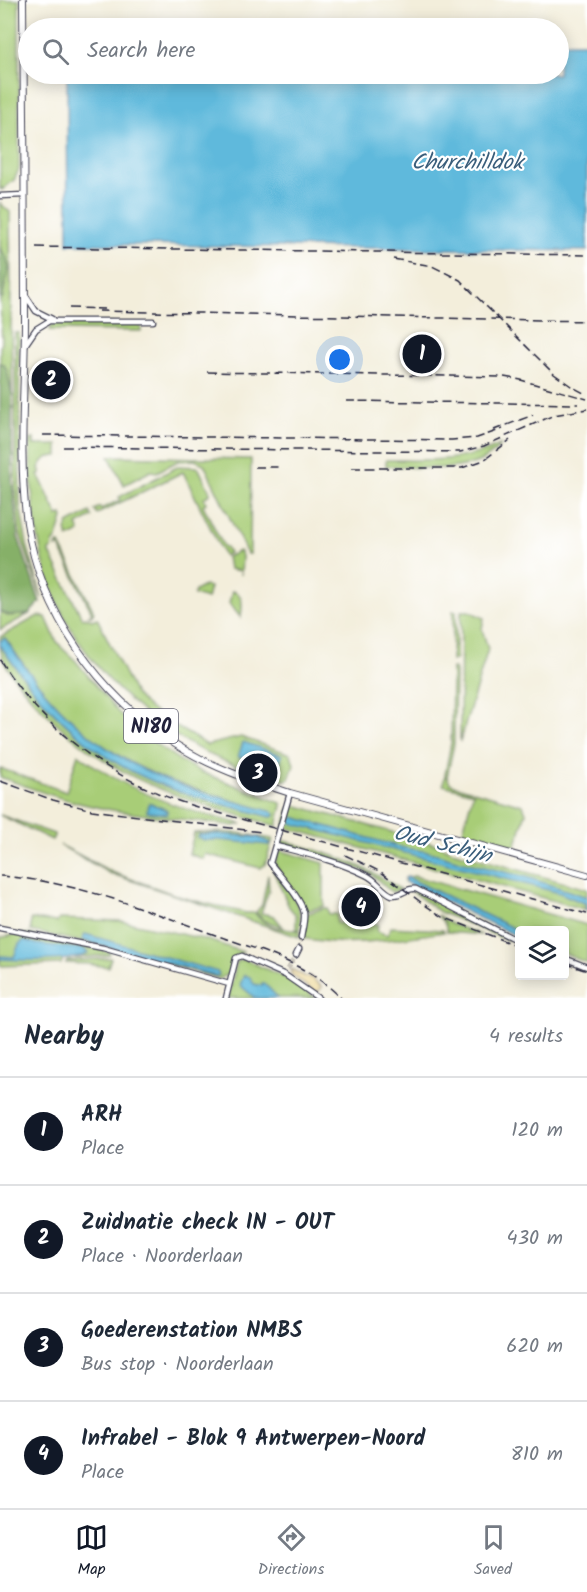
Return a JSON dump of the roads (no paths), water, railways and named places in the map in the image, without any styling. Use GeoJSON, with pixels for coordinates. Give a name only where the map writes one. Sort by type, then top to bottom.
{"type":"FeatureCollection","features":[{"type":"Feature","properties":{"kind":"main road","name":"N180"},"geometry":{"type":"LineString","coordinates":[[23,0],[23,18]]}},
{"type":"Feature","properties":{"kind":"main road","name":"N180"},"geometry":{"type":"LineString","coordinates":[[23,84],[25,345],[23,478],[28,525],[40,575],[52,606],[63,627],[95,672],[125,704],[155,729],[176,744],[222,769],[290,793],[587,875]]}},
{"type":"Feature","properties":{"kind":"street"},"geometry":{"type":"LineString","coordinates":[[0,196],[24,195]]}},
{"type":"Feature","properties":{"kind":"street"},"geometry":{"type":"LineString","coordinates":[[25,295],[36,311],[48,318],[153,321]]}},
{"type":"Feature","properties":{"kind":"street"},"geometry":{"type":"LineString","coordinates":[[25,345],[30,335],[42,324],[58,320]]}},
{"type":"Feature","properties":{"kind":"street"},"geometry":{"type":"LineString","coordinates":[[290,793],[270,863],[299,902],[304,913],[301,938]]}},
{"type":"Feature","properties":{"kind":"street"},"geometry":{"type":"LineString","coordinates":[[276,846],[349,867],[379,882],[390,895],[416,889],[515,940]]}},
{"type":"Feature","properties":{"kind":"street"},"geometry":{"type":"LineString","coordinates":[[0,928],[102,948],[229,984]]}},
{"type":"Feature","properties":{"kind":"street"},"geometry":{"type":"LineString","coordinates":[[296,955],[299,949]]}},
{"type":"Feature","properties":{"kind":"street"},"geometry":{"type":"LineString","coordinates":[[225,998],[233,965],[239,956],[285,975],[318,998]]}},
{"type":"Feature","properties":{"kind":"street"},"geometry":{"type":"LineString","coordinates":[[569,960],[587,967]]}},
{"type":"Feature","properties":{"kind":"street"},"geometry":{"type":"LineString","coordinates":[[285,975],[288,969]]}},
{"type":"Feature","properties":{"kind":"water","name":"Churchilldok"},"geometry":{"type":"Polygon","coordinates":[[[569,43],[587,43],[587,251],[68,244],[67,84],[569,84],[569,43]]]}},
{"type":"Feature","properties":{"kind":"water"},"geometry":{"type":"Polygon","coordinates":[[[5,638],[51,699],[87,733],[107,748],[151,773],[196,790],[273,812],[275,816],[271,817],[178,791],[125,768],[103,755],[64,723],[30,686],[0,645],[0,641],[5,638]]]}},
{"type":"Feature","properties":{"kind":"water"},"geometry":{"type":"Polygon","coordinates":[[[243,742],[282,755],[278,769],[238,757],[243,742]]]}},
{"type":"Feature","properties":{"kind":"water"},"geometry":{"type":"Polygon","coordinates":[[[150,803],[167,810],[167,814],[147,812],[150,803]]]}},
{"type":"Feature","properties":{"kind":"water"},"geometry":{"type":"Polygon","coordinates":[[[293,817],[404,848],[434,853],[526,877],[587,897],[587,910],[585,910],[586,904],[560,893],[290,823],[293,817]]]}},
{"type":"Feature","properties":{"kind":"water"},"geometry":{"type":"Polygon","coordinates":[[[199,835],[257,837],[271,843],[269,845],[198,838],[199,835]]]}},
{"type":"Feature","properties":{"kind":"water"},"geometry":{"type":"Polygon","coordinates":[[[405,878],[515,929],[515,935],[405,882],[405,878]]]}},
{"type":"Feature","properties":{"kind":"water"},"geometry":{"type":"Polygon","coordinates":[[[85,934],[218,972],[219,975],[82,940],[85,934]]]}},
{"type":"Feature","properties":{"kind":"water"},"geometry":{"type":"Polygon","coordinates":[[[24,940],[37,944],[84,949],[88,953],[59,960],[0,959],[0,956],[14,957],[19,944],[24,940]]]}},
{"type":"Feature","properties":{"kind":"water"},"geometry":{"type":"Polygon","coordinates":[[[244,975],[250,977],[254,984],[262,986],[264,983],[278,998],[255,998],[240,985],[244,975]]]}},
{"type":"Feature","properties":{"kind":"tunnel"},"geometry":{"type":"LineString","coordinates":[[299,949],[301,938]]}},
{"type":"Feature","properties":{"kind":"tunnel"},"geometry":{"type":"LineString","coordinates":[[288,969],[296,955]]}},
{"type":"Feature","properties":{"kind":"railway"},"geometry":{"type":"LineString","coordinates":[[36,247],[587,255]]}},
{"type":"Feature","properties":{"kind":"railway"},"geometry":{"type":"LineString","coordinates":[[393,259],[432,266],[460,280],[554,374],[584,393]]}},
{"type":"Feature","properties":{"kind":"railway"},"geometry":{"type":"LineString","coordinates":[[69,308],[107,309]]}},
{"type":"Feature","properties":{"kind":"railway"},"geometry":{"type":"LineString","coordinates":[[99,311],[587,321]]}},
{"type":"Feature","properties":{"kind":"railway"},"geometry":{"type":"LineString","coordinates":[[207,372],[504,377],[587,399]]}},
{"type":"Feature","properties":{"kind":"railway"},"geometry":{"type":"LineString","coordinates":[[346,401],[578,404]]}},
{"type":"Feature","properties":{"kind":"railway"},"geometry":{"type":"LineString","coordinates":[[63,447],[460,452],[484,446],[554,415],[587,409]]}},
{"type":"Feature","properties":{"kind":"railway"},"geometry":{"type":"LineString","coordinates":[[494,430],[533,415]]}},
{"type":"Feature","properties":{"kind":"railway"},"geometry":{"type":"LineString","coordinates":[[43,435],[452,440],[477,438],[503,429]]}},
{"type":"Feature","properties":{"kind":"railway"},"geometry":{"type":"LineString","coordinates":[[352,468],[462,468],[484,460],[510,440]]}},
{"type":"Feature","properties":{"kind":"railway"},"geometry":{"type":"LineString","coordinates":[[255,467],[278,467]]}},
{"type":"Feature","properties":{"kind":"railway"},"geometry":{"type":"LineString","coordinates":[[0,660],[38,710],[85,752],[138,784],[167,797],[587,914]]}},
{"type":"Feature","properties":{"kind":"railway"},"geometry":{"type":"LineString","coordinates":[[0,781],[53,800],[92,810],[261,832]]}},
{"type":"Feature","properties":{"kind":"railway"},"geometry":{"type":"LineString","coordinates":[[345,855],[381,872],[443,917],[515,945]]}},
{"type":"Feature","properties":{"kind":"railway"},"geometry":{"type":"LineString","coordinates":[[0,876],[80,889],[156,913],[295,965],[327,985],[341,998]]}},
{"type":"Feature","properties":{"kind":"railway"},"geometry":{"type":"LineString","coordinates":[[569,965],[587,971]]}},
{"type":"Feature","properties":{"kind":"place","name":"ARH"},"geometry":{"type":"Point","coordinates":[422,354]}},
{"type":"Feature","properties":{"kind":"place","name":"Zuidnatie check IN - OUT"},"geometry":{"type":"Point","coordinates":[51,380]}},
{"type":"Feature","properties":{"kind":"place","name":"Goederenstation NMBS"},"geometry":{"type":"Point","coordinates":[258,773]}},
{"type":"Feature","properties":{"kind":"place","name":"Infrabel - Blok 9 Antwerpen-Noord"},"geometry":{"type":"Point","coordinates":[361,907]}},
{"type":"Feature","properties":{"kind":"water label","name":"Oud Schijn"},"geometry":{"type":"Point","coordinates":[443,843]}}]}
